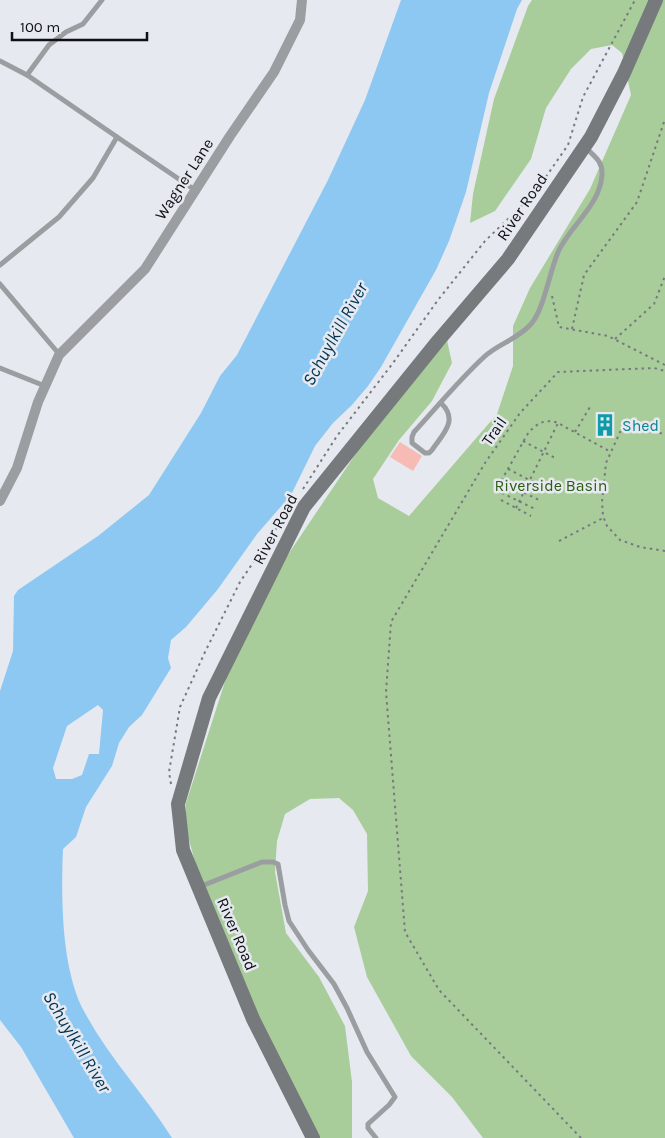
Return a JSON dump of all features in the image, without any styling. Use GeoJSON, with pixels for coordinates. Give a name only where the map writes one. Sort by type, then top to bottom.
{"type":"FeatureCollection","features":[{"type":"Feature","properties":{"kind":"street","name":"Wagner Lane"},"geometry":{"type":"LineString","coordinates":[[60,354],[145,269],[230,136],[274,72],[300,20],[302,0]]}},
{"type":"Feature","properties":{"kind":"street","name":"River Road"},"geometry":{"type":"LineString","coordinates":[[313,1138],[253,1019],[183,850],[178,804],[209,698],[304,507],[438,341],[508,259],[584,147],[624,73],[656,0]]}},
{"type":"Feature","properties":{"kind":"street"},"geometry":{"type":"LineString","coordinates":[[0,501],[17,468],[38,402],[60,354]]}},
{"type":"Feature","properties":{"kind":"lane"},"geometry":{"type":"LineString","coordinates":[[27,75],[49,45],[66,32],[83,24],[102,0]]}},
{"type":"Feature","properties":{"kind":"lane"},"geometry":{"type":"LineString","coordinates":[[0,61],[27,75],[195,190]]}},
{"type":"Feature","properties":{"kind":"lane"},"geometry":{"type":"LineString","coordinates":[[0,265],[64,212],[93,178],[117,137]]}},
{"type":"Feature","properties":{"kind":"lane"},"geometry":{"type":"LineString","coordinates":[[441,403],[449,416],[450,423],[432,450],[429,453],[425,453],[412,443],[414,432],[441,403],[485,356],[532,324],[559,250],[594,200],[600,188],[602,168],[600,162],[584,147]]}},
{"type":"Feature","properties":{"kind":"lane"},"geometry":{"type":"LineString","coordinates":[[0,284],[60,354]]}},
{"type":"Feature","properties":{"kind":"lane"},"geometry":{"type":"LineString","coordinates":[[0,368],[46,386]]}},
{"type":"Feature","properties":{"kind":"lane"},"geometry":{"type":"LineString","coordinates":[[198,887],[262,862],[278,864],[289,921],[334,984],[348,1008],[367,1052],[394,1097],[389,1105],[368,1124],[368,1128],[376,1138]]}},
{"type":"Feature","properties":{"kind":"path"},"geometry":{"type":"LineString","coordinates":[[572,329],[584,275],[637,202],[665,119]]}},
{"type":"Feature","properties":{"kind":"path"},"geometry":{"type":"LineString","coordinates":[[615,339],[654,304],[665,276]]}},
{"type":"Feature","properties":{"kind":"path"},"geometry":{"type":"LineString","coordinates":[[548,282],[559,327],[608,336],[665,365]]}},
{"type":"Feature","properties":{"kind":"path","name":"Trail"},"geometry":{"type":"LineString","coordinates":[[581,1138],[439,990],[405,932],[386,692],[391,622],[481,470],[520,413],[558,372],[654,368],[665,371]]}},
{"type":"Feature","properties":{"kind":"path"},"geometry":{"type":"LineString","coordinates":[[575,432],[590,407]]}},
{"type":"Feature","properties":{"kind":"path"},"geometry":{"type":"LineString","coordinates":[[626,419],[606,463],[602,502],[603,518],[613,533],[627,544],[665,551]]}},
{"type":"Feature","properties":{"kind":"path"},"geometry":{"type":"LineString","coordinates":[[534,509],[496,491],[523,441],[534,427],[541,422],[550,421],[558,423],[611,452]]}},
{"type":"Feature","properties":{"kind":"path"},"geometry":{"type":"LineString","coordinates":[[516,508],[558,423]]}},
{"type":"Feature","properties":{"kind":"path"},"geometry":{"type":"LineString","coordinates":[[622,429],[656,431],[665,434]]}},
{"type":"Feature","properties":{"kind":"path"},"geometry":{"type":"LineString","coordinates":[[523,441],[557,459]]}},
{"type":"Feature","properties":{"kind":"path"},"geometry":{"type":"LineString","coordinates":[[508,469],[551,491]]}},
{"type":"Feature","properties":{"kind":"path"},"geometry":{"type":"LineString","coordinates":[[501,481],[538,500]]}},
{"type":"Feature","properties":{"kind":"path"},"geometry":{"type":"LineString","coordinates":[[501,500],[531,516]]}},
{"type":"Feature","properties":{"kind":"path"},"geometry":{"type":"LineString","coordinates":[[559,542],[603,518]]}},
{"type":"Feature","properties":{"kind":"green space","name":"Riverside Basin"},"geometry":{"type":"Polygon","coordinates":[[[532,0],[665,0],[665,1138],[483,1138],[452,1097],[411,1056],[367,977],[354,927],[368,891],[367,834],[353,810],[339,798],[310,799],[285,814],[277,841],[275,872],[286,933],[319,977],[345,1026],[352,1082],[352,1138],[316,1138],[206,902],[186,829],[186,803],[238,641],[275,574],[365,440],[447,340],[452,363],[432,401],[399,440],[373,479],[378,498],[409,516],[497,414],[513,366],[513,326],[530,288],[590,189],[631,95],[622,53],[612,45],[591,49],[571,69],[546,108],[531,159],[495,211],[470,223],[473,194],[494,99],[528,6],[532,0]]]}},
{"type":"Feature","properties":{"kind":"water","name":"Schuylkill River"},"geometry":{"type":"Polygon","coordinates":[[[401,0],[522,0],[517,9],[489,93],[466,192],[449,241],[436,270],[381,367],[368,386],[333,423],[315,446],[291,495],[257,534],[218,589],[186,627],[171,640],[168,658],[171,668],[142,715],[129,727],[119,743],[112,766],[86,807],[76,837],[63,849],[64,933],[71,976],[77,996],[105,1045],[172,1138],[74,1138],[21,1047],[0,1020],[0,691],[13,651],[14,596],[18,590],[98,536],[149,495],[201,413],[220,376],[237,355],[328,180],[365,100],[401,0]],[[98,705],[67,726],[53,768],[56,779],[72,779],[82,775],[89,754],[99,754],[103,710],[98,705]]]}},
{"type":"Feature","properties":{"kind":"building"},"geometry":{"type":"Polygon","coordinates":[[[400,442],[422,456],[413,471],[390,457],[400,442]]]}},
{"type":"Feature","properties":{"kind":"place","name":"Shed"},"geometry":{"type":"Point","coordinates":[605,425]}}]}
